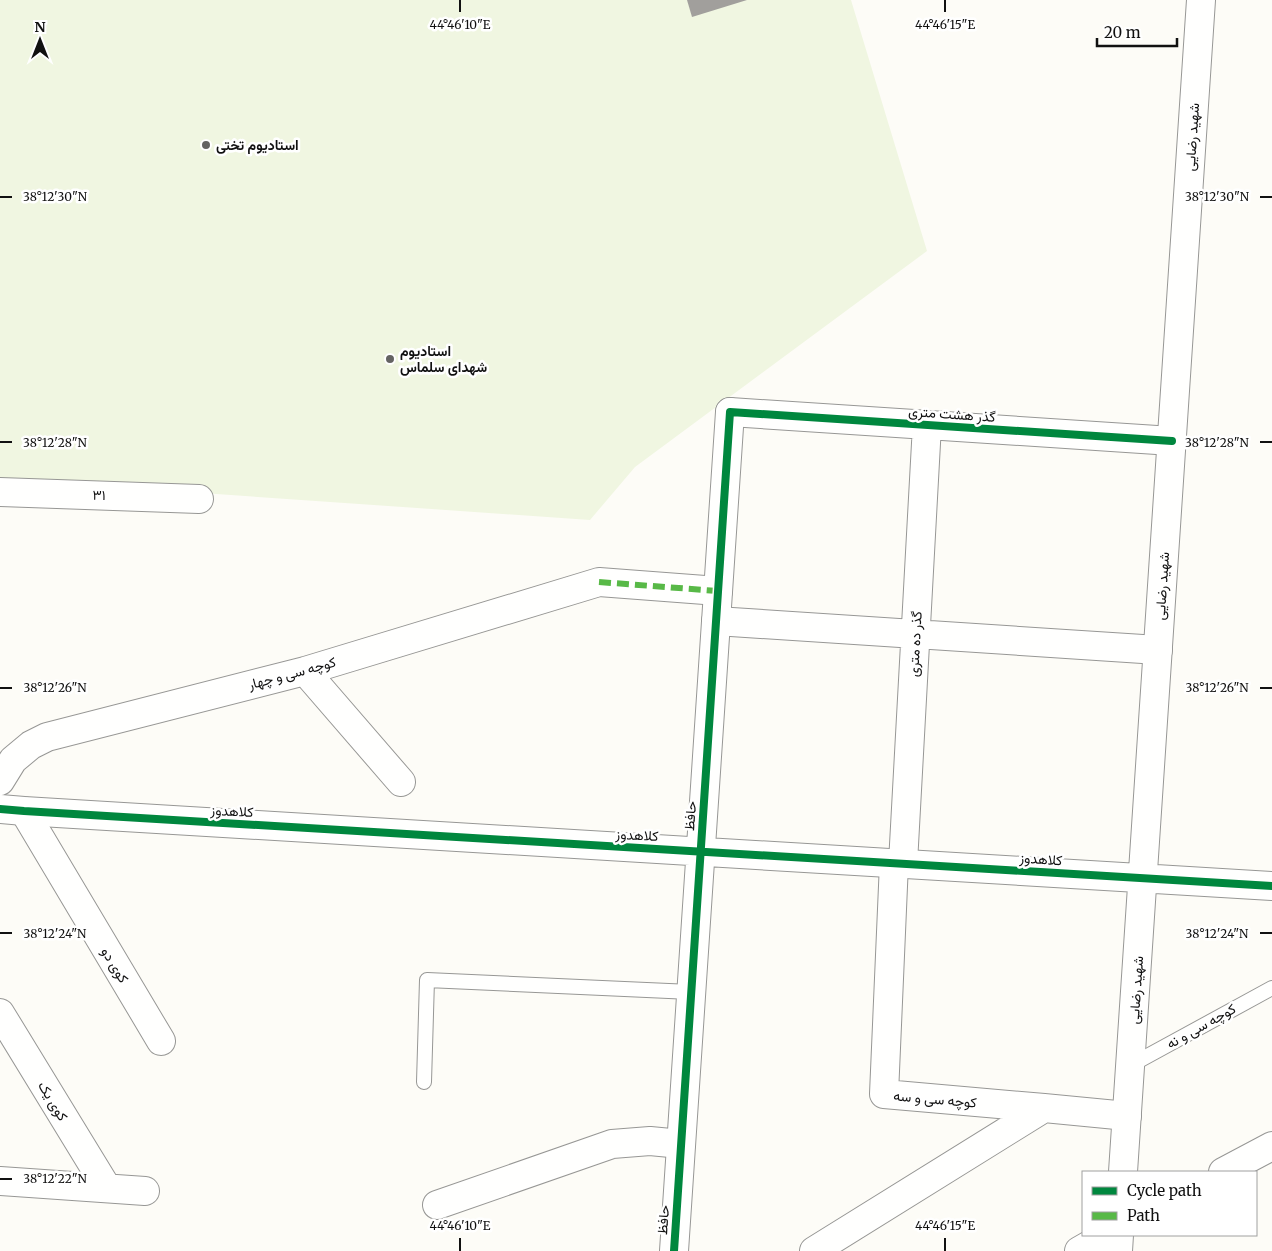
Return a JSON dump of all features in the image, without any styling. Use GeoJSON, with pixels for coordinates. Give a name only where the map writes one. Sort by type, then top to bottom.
{"type":"FeatureCollection","features":[{"type":"Feature","properties":{"kind":"street","name":"شهید رضایی"},"geometry":{"type":"LineString","coordinates":[[1124,1171],[1201,0]]}},
{"type":"Feature","properties":{"kind":"street","name":"گذر هشت متری"},"geometry":{"type":"LineString","coordinates":[[730,412],[1172,441]]}},
{"type":"Feature","properties":{"kind":"street","name":"حافظ"},"geometry":{"type":"LineString","coordinates":[[674,1251],[730,412]]}},
{"type":"Feature","properties":{"kind":"street","name":"گذر ده متری"},"geometry":{"type":"LineString","coordinates":[[898,863],[916,633],[927,425]]}},
{"type":"Feature","properties":{"kind":"street","name":"۳۱"},"geometry":{"type":"LineString","coordinates":[[0,492],[199,499]]}},
{"type":"Feature","properties":{"kind":"street","name":"کوچه سی و چهار"},"geometry":{"type":"LineString","coordinates":[[0,781],[14,760],[31,745],[47,737],[305,671],[599,582],[718,590]]}},
{"type":"Feature","properties":{"kind":"street"},"geometry":{"type":"LineString","coordinates":[[716,621],[1158,650]]}},
{"type":"Feature","properties":{"kind":"street"},"geometry":{"type":"LineString","coordinates":[[305,671],[401,782]]}},
{"type":"Feature","properties":{"kind":"street","name":"کلاهدوز"},"geometry":{"type":"LineString","coordinates":[[12,810],[1272,886]]}},
{"type":"Feature","properties":{"kind":"street","name":"کوی دو"},"geometry":{"type":"LineString","coordinates":[[12,810],[161,1041]]}},
{"type":"Feature","properties":{"kind":"street","name":"کوچه سی و سه"},"geometry":{"type":"LineString","coordinates":[[898,863],[884,1094],[1127,1116]]}},
{"type":"Feature","properties":{"kind":"street","name":"کوی یک"},"geometry":{"type":"LineString","coordinates":[[0,1013],[107,1188]]}},
{"type":"Feature","properties":{"kind":"street"},"geometry":{"type":"LineString","coordinates":[[814,1251],[1044,1108]]}},
{"type":"Feature","properties":{"kind":"street"},"geometry":{"type":"LineString","coordinates":[[437,1205],[612,1144],[650,1141],[681,1144]]}},
{"type":"Feature","properties":{"kind":"street"},"geometry":{"type":"LineString","coordinates":[[1225,1171],[1272,1146]]}},
{"type":"Feature","properties":{"kind":"street"},"geometry":{"type":"LineString","coordinates":[[0,1181],[145,1191]]}},
{"type":"Feature","properties":{"kind":"street"},"geometry":{"type":"LineString","coordinates":[[1079,1251],[1105,1236]]}},
{"type":"Feature","properties":{"kind":"street"},"geometry":{"type":"LineString","coordinates":[[1118,1251],[1119,1236]]}},
{"type":"Feature","properties":{"kind":"lane"},"geometry":{"type":"LineString","coordinates":[[424,1082],[427,980],[691,992]]}},
{"type":"Feature","properties":{"kind":"lane","name":"کوچه سی و نه"},"geometry":{"type":"LineString","coordinates":[[1131,1065],[1272,988]]}},
{"type":"Feature","properties":{"kind":"green space","name":"استادیوم شهدای سلماس"},"geometry":{"type":"Polygon","coordinates":[[[0,0],[851,0],[927,251],[635,467],[590,520],[0,479],[0,0]]]}},
{"type":"Feature","properties":{"kind":"building"},"geometry":{"type":"Polygon","coordinates":[[[687,0],[747,0],[692,17],[687,0]]]}},
{"type":"Feature","properties":{"kind":"marked path"},"geometry":{"type":"LineString","coordinates":[[599,582],[718,591]]}},
{"type":"Feature","properties":{"kind":"cycle path"},"geometry":{"type":"LineString","coordinates":[[674,1251],[730,412],[1172,441]]}},
{"type":"Feature","properties":{"kind":"cycle path"},"geometry":{"type":"LineString","coordinates":[[0,809],[1272,886]]}},
{"type":"Feature","properties":{"kind":"place","name":"استادیوم تختی"},"geometry":{"type":"Point","coordinates":[206,145]}},
{"type":"Feature","properties":{"kind":"place","name":"استادیوم شهدای سلماس"},"geometry":{"type":"Point","coordinates":[390,359]}}]}
